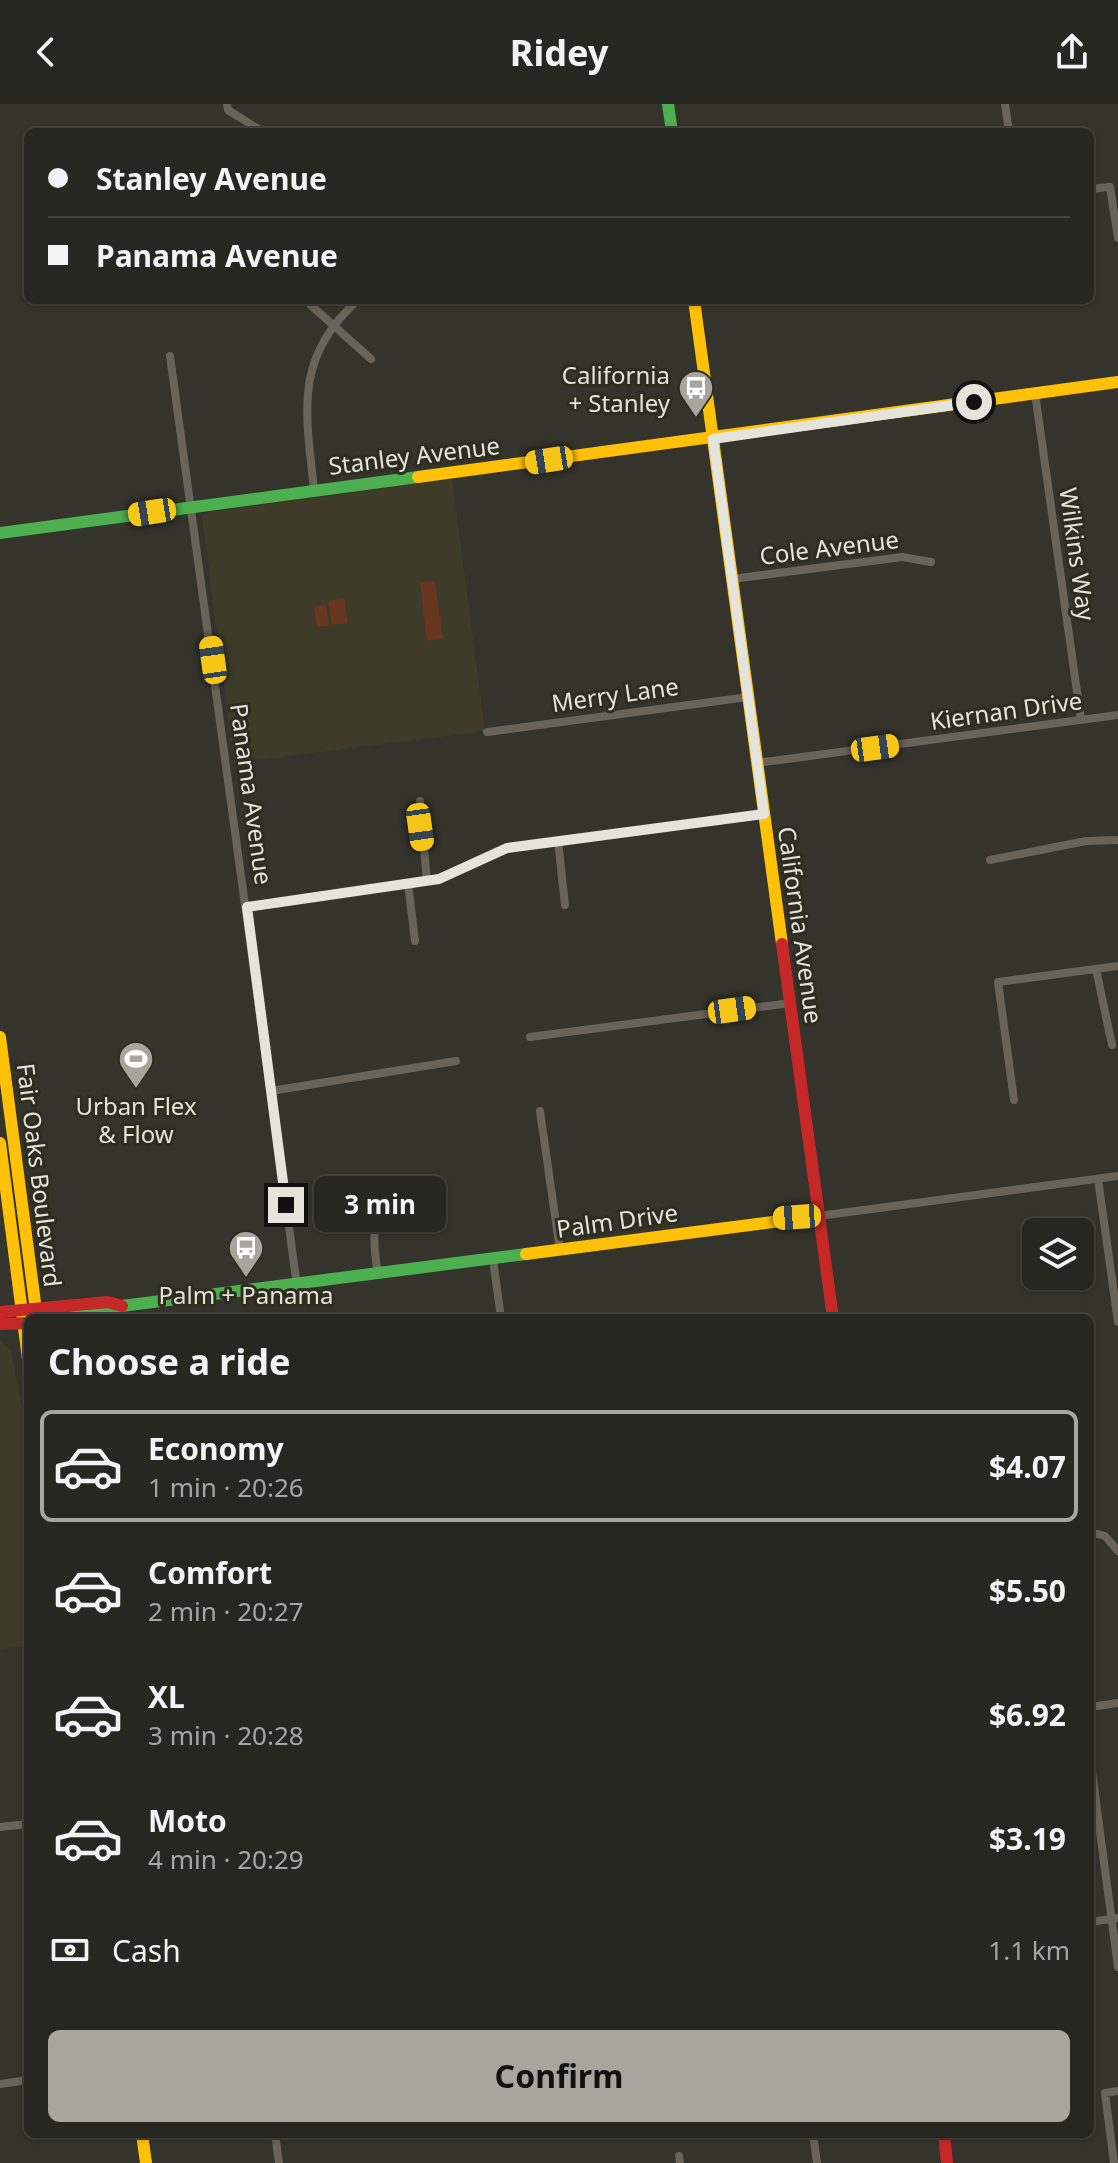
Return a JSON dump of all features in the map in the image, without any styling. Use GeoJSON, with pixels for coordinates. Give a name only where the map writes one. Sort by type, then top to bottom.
{"type":"FeatureCollection","features":[{"type":"Feature","properties":{"kind":"street"},"geometry":{"type":"LineString","coordinates":[[227,104],[228,110],[257,128]]}},
{"type":"Feature","properties":{"kind":"street"},"geometry":{"type":"LineString","coordinates":[[668,104],[671,128]]}},
{"type":"Feature","properties":{"kind":"street"},"geometry":{"type":"LineString","coordinates":[[1005,104],[1008,128]]}},
{"type":"Feature","properties":{"kind":"street"},"geometry":{"type":"LineString","coordinates":[[1094,189],[1110,187],[1118,238]]}},
{"type":"Feature","properties":{"kind":"street"},"geometry":{"type":"LineString","coordinates":[[309,304],[371,359]]}},
{"type":"Feature","properties":{"kind":"street"},"geometry":{"type":"LineString","coordinates":[[314,490],[305,424],[306,395],[312,366],[333,326],[354,304]]}},
{"type":"Feature","properties":{"kind":"street","name":"California Avenue"},"geometry":{"type":"LineString","coordinates":[[695,304],[832,1314]]}},
{"type":"Feature","properties":{"kind":"street","name":"Panama Avenue"},"geometry":{"type":"LineString","coordinates":[[170,356],[297,1286]]}},
{"type":"Feature","properties":{"kind":"street","name":"Stanley Avenue"},"geometry":{"type":"LineString","coordinates":[[0,533],[1118,382]]}},
{"type":"Feature","properties":{"kind":"street","name":"Wilkins Way"},"geometry":{"type":"LineString","coordinates":[[1035,393],[1081,720]]}},
{"type":"Feature","properties":{"kind":"street","name":"Cole Avenue"},"geometry":{"type":"LineString","coordinates":[[732,579],[902,557],[931,562]]}},
{"type":"Feature","properties":{"kind":"street","name":"Merry Lane"},"geometry":{"type":"LineString","coordinates":[[487,732],[748,697]]}},
{"type":"Feature","properties":{"kind":"street","name":"Kiernan Drive"},"geometry":{"type":"LineString","coordinates":[[757,763],[1118,715]]}},
{"type":"Feature","properties":{"kind":"street"},"geometry":{"type":"LineString","coordinates":[[420,801],[427,881]]}},
{"type":"Feature","properties":{"kind":"street"},"geometry":{"type":"LineString","coordinates":[[247,907],[451,876],[501,850],[764,814]]}},
{"type":"Feature","properties":{"kind":"street"},"geometry":{"type":"LineString","coordinates":[[990,860],[1042,853],[1086,841],[1118,840]]}},
{"type":"Feature","properties":{"kind":"street"},"geometry":{"type":"LineString","coordinates":[[558,841],[565,905]]}},
{"type":"Feature","properties":{"kind":"street"},"geometry":{"type":"LineString","coordinates":[[408,883],[415,941]]}},
{"type":"Feature","properties":{"kind":"street"},"geometry":{"type":"LineString","coordinates":[[1014,1100],[998,982],[1118,966]]}},
{"type":"Feature","properties":{"kind":"street"},"geometry":{"type":"LineString","coordinates":[[1096,969],[1112,1045]]}},
{"type":"Feature","properties":{"kind":"street"},"geometry":{"type":"LineString","coordinates":[[530,1037],[790,1003]]}},
{"type":"Feature","properties":{"kind":"street","name":"Fair Oaks Boulevard"},"geometry":{"type":"LineString","coordinates":[[0,1037],[36,1313]]}},
{"type":"Feature","properties":{"kind":"street"},"geometry":{"type":"LineString","coordinates":[[271,1091],[456,1061]]}},
{"type":"Feature","properties":{"kind":"street"},"geometry":{"type":"LineString","coordinates":[[0,1094],[8,1143],[15,1151]]}},
{"type":"Feature","properties":{"kind":"street"},"geometry":{"type":"LineString","coordinates":[[540,1111],[560,1251]]}},
{"type":"Feature","properties":{"kind":"street","name":"Fair Oaks Boulevard"},"geometry":{"type":"LineString","coordinates":[[0,1143],[24,1319]]}},
{"type":"Feature","properties":{"kind":"street","name":"Palm Drive"},"geometry":{"type":"LineString","coordinates":[[95,1314],[122,1306],[297,1286],[775,1219],[819,1216],[1118,1176]]}},
{"type":"Feature","properties":{"kind":"street"},"geometry":{"type":"LineString","coordinates":[[1098,1179],[1116,1288],[1118,1322]]}},
{"type":"Feature","properties":{"kind":"street"},"geometry":{"type":"LineString","coordinates":[[378,1275],[374,1230],[381,1212],[392,1199]]}},
{"type":"Feature","properties":{"kind":"street"},"geometry":{"type":"LineString","coordinates":[[493,1260],[500,1314]]}},
{"type":"Feature","properties":{"kind":"street","name":"Palm Drive"},"geometry":{"type":"LineString","coordinates":[[36,1313],[108,1302],[122,1306]]}},
{"type":"Feature","properties":{"kind":"street"},"geometry":{"type":"LineString","coordinates":[[0,1312],[24,1319]]}},
{"type":"Feature","properties":{"kind":"street"},"geometry":{"type":"LineString","coordinates":[[0,1324],[24,1319]]}},
{"type":"Feature","properties":{"kind":"street"},"geometry":{"type":"LineString","coordinates":[[1094,1533],[1105,1536],[1118,1551]]}},
{"type":"Feature","properties":{"kind":"street"},"geometry":{"type":"LineString","coordinates":[[1094,1706],[1118,1703]]}},
{"type":"Feature","properties":{"kind":"street"},"geometry":{"type":"LineString","coordinates":[[1094,1783],[1115,1918],[1118,1967]]}},
{"type":"Feature","properties":{"kind":"street"},"geometry":{"type":"LineString","coordinates":[[0,1827],[24,1824]]}},
{"type":"Feature","properties":{"kind":"street"},"geometry":{"type":"LineString","coordinates":[[1094,1921],[1115,1918]]}},
{"type":"Feature","properties":{"kind":"street"},"geometry":{"type":"LineString","coordinates":[[0,2084],[24,2081]]}},
{"type":"Feature","properties":{"kind":"street"},"geometry":{"type":"LineString","coordinates":[[1114,2163],[1105,2093],[1118,2091]]}},
{"type":"Feature","properties":{"kind":"street"},"geometry":{"type":"LineString","coordinates":[[143,2138],[146,2163]]}},
{"type":"Feature","properties":{"kind":"street"},"geometry":{"type":"LineString","coordinates":[[276,2138],[279,2163]]}},
{"type":"Feature","properties":{"kind":"street"},"geometry":{"type":"LineString","coordinates":[[814,2138],[817,2163]]}},
{"type":"Feature","properties":{"kind":"street"},"geometry":{"type":"LineString","coordinates":[[944,2138],[947,2163]]}},
{"type":"Feature","properties":{"kind":"shaded area"},"geometry":{"type":"Polygon","coordinates":[[[452,479],[485,731],[234,763],[202,516],[209,512],[452,479]]]}},
{"type":"Feature","properties":{"kind":"shaded area"},"geometry":{"type":"Polygon","coordinates":[[[435,581],[443,639],[427,641],[420,583],[435,581]]]}},
{"type":"Feature","properties":{"kind":"shaded area"},"geometry":{"type":"Polygon","coordinates":[[[344,598],[348,623],[332,625],[328,601],[344,598]]]}},
{"type":"Feature","properties":{"kind":"shaded area"},"geometry":{"type":"Polygon","coordinates":[[[326,605],[329,626],[317,627],[314,607],[326,605]]]}},
{"type":"Feature","properties":{"kind":"shaded area"},"geometry":{"type":"Polygon","coordinates":[[[0,1339],[11,1351],[24,1420],[24,1646],[0,1649],[0,1339]]]}},
{"type":"Feature","properties":{"kind":"traffic: fast"},"geometry":{"type":"LineString","coordinates":[[668,104],[671,128]]}},
{"type":"Feature","properties":{"kind":"traffic: fast"},"geometry":{"type":"LineString","coordinates":[[0,533],[418,477]]}},
{"type":"Feature","properties":{"kind":"traffic: fast"},"geometry":{"type":"LineString","coordinates":[[95,1314],[122,1306],[526,1254]]}},
{"type":"Feature","properties":{"kind":"traffic: slow"},"geometry":{"type":"LineString","coordinates":[[695,304],[782,944]]}},
{"type":"Feature","properties":{"kind":"traffic: slow"},"geometry":{"type":"LineString","coordinates":[[418,477],[1118,382]]}},
{"type":"Feature","properties":{"kind":"traffic: slow"},"geometry":{"type":"LineString","coordinates":[[0,1037],[36,1314]]}},
{"type":"Feature","properties":{"kind":"traffic: slow"},"geometry":{"type":"LineString","coordinates":[[0,1143],[24,1328]]}},
{"type":"Feature","properties":{"kind":"traffic: slow"},"geometry":{"type":"LineString","coordinates":[[526,1254],[819,1216]]}},
{"type":"Feature","properties":{"kind":"traffic: slow"},"geometry":{"type":"LineString","coordinates":[[143,2138],[146,2163]]}},
{"type":"Feature","properties":{"kind":"traffic: jam"},"geometry":{"type":"LineString","coordinates":[[782,944],[832,1314]]}},
{"type":"Feature","properties":{"kind":"traffic: jam"},"geometry":{"type":"LineString","coordinates":[[0,1312],[108,1302],[122,1306]]}},
{"type":"Feature","properties":{"kind":"traffic: jam"},"geometry":{"type":"LineString","coordinates":[[0,1324],[24,1323]]}},
{"type":"Feature","properties":{"kind":"traffic: jam"},"geometry":{"type":"LineString","coordinates":[[944,2138],[947,2163]]}},
{"type":"Feature","properties":{"kind":"place","name":"California + Stanley"},"geometry":{"type":"Point","coordinates":[696,419]}},
{"type":"Feature","properties":{"kind":"place","name":"Urban Flex & Flow"},"geometry":{"type":"Point","coordinates":[136,1090]}},
{"type":"Feature","properties":{"kind":"place","name":"Palm + Panama"},"geometry":{"type":"Point","coordinates":[246,1279]}},
{"type":"Feature","properties":{"kind":"route"},"geometry":{"type":"LineString","coordinates":[[286,1205],[247,907],[439,879],[507,848],[764,814],[713,439],[974,402]]}}]}
